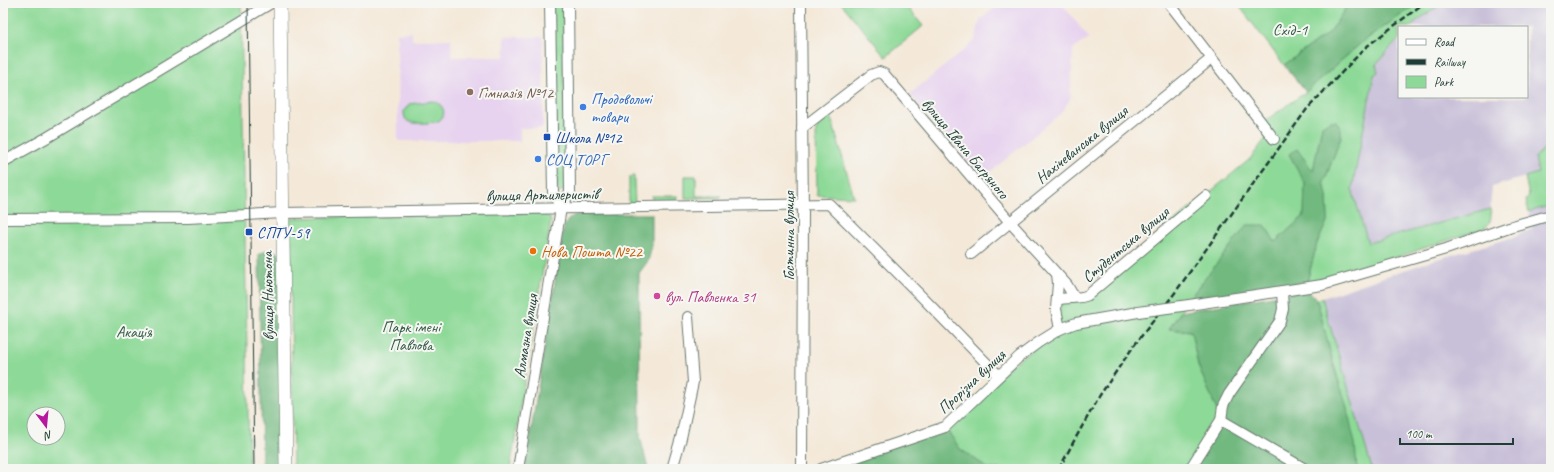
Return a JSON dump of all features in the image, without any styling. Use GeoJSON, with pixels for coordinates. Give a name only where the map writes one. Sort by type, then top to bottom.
{"type":"FeatureCollection","features":[{"type":"Feature","properties":{"kind":"main road","name":"вулиця Ньютона"},"geometry":{"type":"LineString","coordinates":[[280,3],[286,469]]}},
{"type":"Feature","properties":{"kind":"street"},"geometry":{"type":"LineString","coordinates":[[3,162],[48,137],[271,3]]}},
{"type":"Feature","properties":{"kind":"street"},"geometry":{"type":"LineString","coordinates":[[550,3],[553,193],[561,208]]}},
{"type":"Feature","properties":{"kind":"street","name":"Алмазна вулиця"},"geometry":{"type":"LineString","coordinates":[[518,469],[561,208],[570,192],[568,3]]}},
{"type":"Feature","properties":{"kind":"street","name":"Гостинна вулиця"},"geometry":{"type":"LineString","coordinates":[[801,3],[803,205],[802,469]]}},
{"type":"Feature","properties":{"kind":"street"},"geometry":{"type":"LineString","coordinates":[[1169,3],[1274,139]]}},
{"type":"Feature","properties":{"kind":"street","name":"Нахічеванська вулиця"},"geometry":{"type":"LineString","coordinates":[[971,254],[1009,221],[1211,59]]}},
{"type":"Feature","properties":{"kind":"street","name":"вулиця Івана Багряного"},"geometry":{"type":"LineString","coordinates":[[802,128],[871,75],[879,72],[884,74],[1009,221],[1067,285],[1074,297]]}},
{"type":"Feature","properties":{"kind":"street","name":"Студентська вулиця"},"geometry":{"type":"LineString","coordinates":[[1057,300],[1065,297],[1082,298],[1088,295],[1206,196]]}},
{"type":"Feature","properties":{"kind":"street","name":"вулиця Артилеристів"},"geometry":{"type":"LineString","coordinates":[[3,220],[188,218],[282,213],[829,204],[998,375]]}},
{"type":"Feature","properties":{"kind":"street","name":"Прорізна вулиця"},"geometry":{"type":"LineString","coordinates":[[821,469],[945,427],[998,375],[1020,356],[1060,329],[1082,321],[1322,285],[1379,270],[1446,249],[1509,226],[1551,215]]}},
{"type":"Feature","properties":{"kind":"street"},"geometry":{"type":"LineString","coordinates":[[1057,274],[1058,283],[1056,310],[1060,329]]}},
{"type":"Feature","properties":{"kind":"street"},"geometry":{"type":"LineString","coordinates":[[1190,469],[1220,420],[1224,406],[1230,394],[1280,321],[1283,309],[1282,291]]}},
{"type":"Feature","properties":{"kind":"street"},"geometry":{"type":"LineString","coordinates":[[672,469],[681,438],[693,382],[688,317]]}},
{"type":"Feature","properties":{"kind":"street"},"geometry":{"type":"LineString","coordinates":[[1220,420],[1305,469]]}},
{"type":"Feature","properties":{"kind":"shaded area"},"geometry":{"type":"Polygon","coordinates":[[[1001,3],[1061,3],[1089,38],[1073,49],[1070,99],[1061,113],[982,179],[910,94],[975,41],[980,20],[1001,3]]]}},
{"type":"Feature","properties":{"kind":"shaded area"},"geometry":{"type":"Polygon","coordinates":[[[1443,3],[1551,3],[1551,142],[1535,156],[1538,173],[1492,187],[1490,209],[1368,243],[1352,189],[1374,75],[1378,72],[1376,64],[1398,41],[1398,98],[1528,98],[1528,26],[1412,26],[1415,22],[1443,3]]]}},
{"type":"Feature","properties":{"kind":"shaded area","name":"Гімназія №12"},"geometry":{"type":"Polygon","coordinates":[[[412,32],[412,40],[451,39],[451,57],[505,57],[505,37],[543,37],[543,128],[520,128],[520,141],[398,141],[397,33],[412,32]]]}},
{"type":"Feature","properties":{"kind":"shaded area"},"geometry":{"type":"Polygon","coordinates":[[[1551,205],[1551,469],[1372,469],[1322,298],[1434,260],[1518,236],[1518,234],[1533,229],[1529,212],[1551,205]]]}},
{"type":"Feature","properties":{"kind":"green space","name":"Акація"},"geometry":{"type":"Polygon","coordinates":[[[3,3],[241,3],[249,469],[3,469],[3,3]]]}},
{"type":"Feature","properties":{"kind":"green space"},"geometry":{"type":"Polygon","coordinates":[[[553,3],[563,3],[566,189],[560,192],[557,189],[553,3]]]}},
{"type":"Feature","properties":{"kind":"green space"},"geometry":{"type":"Polygon","coordinates":[[[841,3],[904,3],[923,26],[886,57],[841,3]]]}},
{"type":"Feature","properties":{"kind":"green space","name":"Схід-1"},"geometry":{"type":"Polygon","coordinates":[[[1237,3],[1349,3],[1330,32],[1284,65],[1237,3]]]}},
{"type":"Feature","properties":{"kind":"green space"},"geometry":{"type":"Polygon","coordinates":[[[1349,3],[1418,3],[1361,43],[1306,92],[1284,65],[1330,32],[1349,3]]]}},
{"type":"Feature","properties":{"kind":"green space"},"geometry":{"type":"Polygon","coordinates":[[[1418,3],[1443,3],[1415,22],[1412,26],[1398,26],[1398,40],[1376,64],[1378,72],[1374,75],[1352,189],[1368,243],[1490,209],[1491,215],[1489,224],[1485,228],[1376,264],[1307,282],[1317,243],[1328,220],[1327,196],[1324,182],[1341,137],[1322,126],[1313,171],[1289,154],[1305,183],[1304,216],[1275,242],[1247,226],[1189,299],[1169,329],[1191,331],[1198,365],[1221,420],[1190,469],[989,469],[960,449],[945,427],[998,375],[1060,329],[1057,300],[1082,298],[1250,159],[1269,134],[1262,123],[1306,92],[1361,43],[1418,3]]]}},
{"type":"Feature","properties":{"kind":"green space"},"geometry":{"type":"Polygon","coordinates":[[[433,101],[439,104],[444,111],[444,114],[437,122],[411,123],[404,116],[404,111],[409,104],[433,101]]]}},
{"type":"Feature","properties":{"kind":"green space"},"geometry":{"type":"Polygon","coordinates":[[[830,114],[854,197],[817,195],[816,129],[830,114]]]}},
{"type":"Feature","properties":{"kind":"green space"},"geometry":{"type":"Polygon","coordinates":[[[1330,121],[1336,121],[1341,128],[1341,137],[1324,182],[1327,196],[1328,220],[1317,243],[1307,282],[1189,299],[1247,225],[1265,225],[1275,242],[1304,216],[1305,183],[1289,154],[1297,149],[1313,171],[1322,126],[1330,121]]]}},
{"type":"Feature","properties":{"kind":"green space"},"geometry":{"type":"Polygon","coordinates":[[[1551,142],[1551,205],[1529,212],[1526,201],[1529,196],[1525,177],[1538,173],[1535,157],[1551,142]]]}},
{"type":"Feature","properties":{"kind":"green space"},"geometry":{"type":"Polygon","coordinates":[[[634,176],[635,207],[629,207],[629,177],[634,176]]]}},
{"type":"Feature","properties":{"kind":"green space"},"geometry":{"type":"Polygon","coordinates":[[[685,176],[696,176],[696,196],[721,196],[721,198],[685,198],[685,176]]]}},
{"type":"Feature","properties":{"kind":"green space"},"geometry":{"type":"Polygon","coordinates":[[[652,196],[677,196],[677,203],[652,203],[652,196]]]}},
{"type":"Feature","properties":{"kind":"green space","name":"Парк імені Павлова"},"geometry":{"type":"Polygon","coordinates":[[[543,213],[550,218],[551,221],[510,469],[293,469],[290,218],[543,213]]]}},
{"type":"Feature","properties":{"kind":"green space"},"geometry":{"type":"Polygon","coordinates":[[[580,214],[652,214],[652,246],[648,261],[639,273],[640,436],[648,469],[525,469],[563,232],[568,220],[573,216],[580,214]]]}},
{"type":"Feature","properties":{"kind":"green space"},"geometry":{"type":"Polygon","coordinates":[[[268,250],[276,252],[280,255],[281,469],[262,469],[259,254],[268,250]]]}},
{"type":"Feature","properties":{"kind":"green space"},"geometry":{"type":"Polygon","coordinates":[[[1307,290],[1317,299],[1333,364],[1346,404],[1355,444],[1357,469],[1190,469],[1221,420],[1198,365],[1191,331],[1169,329],[1181,312],[1307,290]]]}},
{"type":"Feature","properties":{"kind":"green space"},"geometry":{"type":"Polygon","coordinates":[[[1322,298],[1372,469],[1357,469],[1348,416],[1317,299],[1322,298]]]}},
{"type":"Feature","properties":{"kind":"green space"},"geometry":{"type":"Polygon","coordinates":[[[945,427],[960,449],[989,469],[821,469],[945,427]]]}},
{"type":"Feature","properties":{"kind":"tram line"},"geometry":{"type":"LineString","coordinates":[[248,3],[254,469]]}},
{"type":"Feature","properties":{"kind":"railway"},"geometry":{"type":"LineString","coordinates":[[1059,469],[1100,395],[1133,347],[1174,294],[1307,109],[1366,47],[1424,3]]}},
{"type":"Feature","properties":{"kind":"place","name":"Гімназія №12"},"geometry":{"type":"Point","coordinates":[470,92]}},
{"type":"Feature","properties":{"kind":"place","name":"Продовольчі товари"},"geometry":{"type":"Point","coordinates":[583,107]}},
{"type":"Feature","properties":{"kind":"place","name":"Школа №12"},"geometry":{"type":"Point","coordinates":[547,137]}},
{"type":"Feature","properties":{"kind":"place","name":"СОЦ ТОРГ"},"geometry":{"type":"Point","coordinates":[538,159]}},
{"type":"Feature","properties":{"kind":"place","name":"СПТУ-59"},"geometry":{"type":"Point","coordinates":[249,232]}},
{"type":"Feature","properties":{"kind":"place","name":"Нова Пошта №22"},"geometry":{"type":"Point","coordinates":[533,251]}},
{"type":"Feature","properties":{"kind":"place","name":"вул. Павленка 31"},"geometry":{"type":"Point","coordinates":[657,296]}}]}
